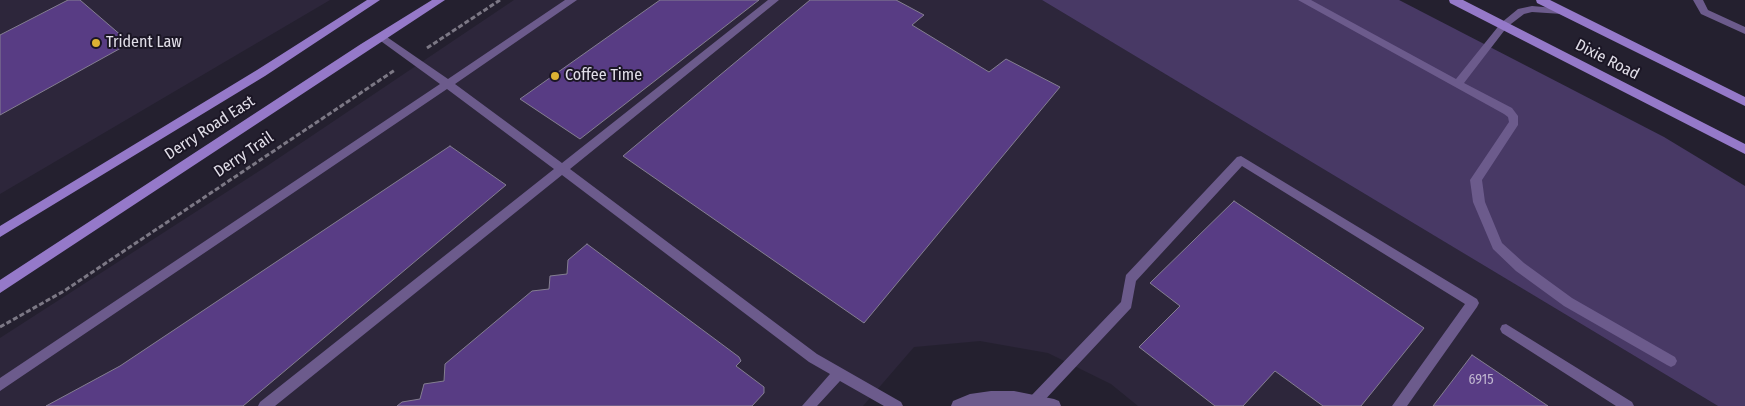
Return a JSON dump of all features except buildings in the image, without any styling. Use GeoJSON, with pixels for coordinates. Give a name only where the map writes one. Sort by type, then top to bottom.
{"type":"FeatureCollection","features":[{"type":"Feature","properties":{"kind":"main road","name":"Derry Road East"},"geometry":{"type":"LineString","coordinates":[[0,232],[261,73],[375,0]]}},
{"type":"Feature","properties":{"kind":"main road","name":"Derry Road East"},"geometry":{"type":"LineString","coordinates":[[0,287],[440,0]]}},
{"type":"Feature","properties":{"kind":"main road","name":"Dixie Road"},"geometry":{"type":"LineString","coordinates":[[1454,0],[1745,149]]}},
{"type":"Feature","properties":{"kind":"main road","name":"Dixie Road"},"geometry":{"type":"LineString","coordinates":[[1541,0],[1745,102]]}},
{"type":"Feature","properties":{"kind":"street"},"geometry":{"type":"LineString","coordinates":[[958,406],[970,401],[991,398],[1014,398],[1054,406]]}},
{"type":"Feature","properties":{"kind":"lane"},"geometry":{"type":"LineString","coordinates":[[0,385],[572,0]]}},
{"type":"Feature","properties":{"kind":"lane"},"geometry":{"type":"LineString","coordinates":[[265,406],[774,0]]}},
{"type":"Feature","properties":{"kind":"lane"},"geometry":{"type":"LineString","coordinates":[[1303,0],[1508,111],[1513,116],[1514,122],[1476,180],[1479,202],[1497,246],[1520,267],[1568,302],[1670,361]]}},
{"type":"Feature","properties":{"kind":"lane"},"geometry":{"type":"LineString","coordinates":[[1698,0],[1704,12],[1745,31]]}},
{"type":"Feature","properties":{"kind":"lane"},"geometry":{"type":"LineString","coordinates":[[1457,84],[1504,26],[1521,12],[1532,9],[1562,11]]}},
{"type":"Feature","properties":{"kind":"lane"},"geometry":{"type":"LineString","coordinates":[[381,37],[448,84],[813,358],[896,406]]}},
{"type":"Feature","properties":{"kind":"lane"},"geometry":{"type":"LineString","coordinates":[[1035,401],[1127,304],[1130,278],[1241,160],[1473,303],[1399,406]]}},
{"type":"Feature","properties":{"kind":"lane"},"geometry":{"type":"LineString","coordinates":[[1506,329],[1627,406]]}},
{"type":"Feature","properties":{"kind":"lane"},"geometry":{"type":"LineString","coordinates":[[809,406],[839,373]]}},
{"type":"Feature","properties":{"kind":"path","name":"Derry Trail"},"geometry":{"type":"LineString","coordinates":[[0,328],[64,291],[500,0]]}},
{"type":"Feature","properties":{"kind":"shaded area"},"geometry":{"type":"Polygon","coordinates":[[[0,0],[330,0],[0,194],[0,0]]]}},
{"type":"Feature","properties":{"kind":"shaded area"},"geometry":{"type":"Polygon","coordinates":[[[514,0],[1042,0],[1718,406],[1138,406],[1111,384],[1048,353],[980,341],[914,347],[863,406],[0,406],[0,338],[267,166],[514,0]]]}},
{"type":"Feature","properties":{"kind":"shaded area"},"geometry":{"type":"Polygon","coordinates":[[[1042,0],[1399,0],[1664,137],[1745,186],[1745,406],[1718,406],[1042,0]]]}},
{"type":"Feature","properties":{"kind":"place","name":"Trident Law"},"geometry":{"type":"Point","coordinates":[96,43]}},
{"type":"Feature","properties":{"kind":"place","name":"Coffee Time"},"geometry":{"type":"Point","coordinates":[555,76]}}]}
